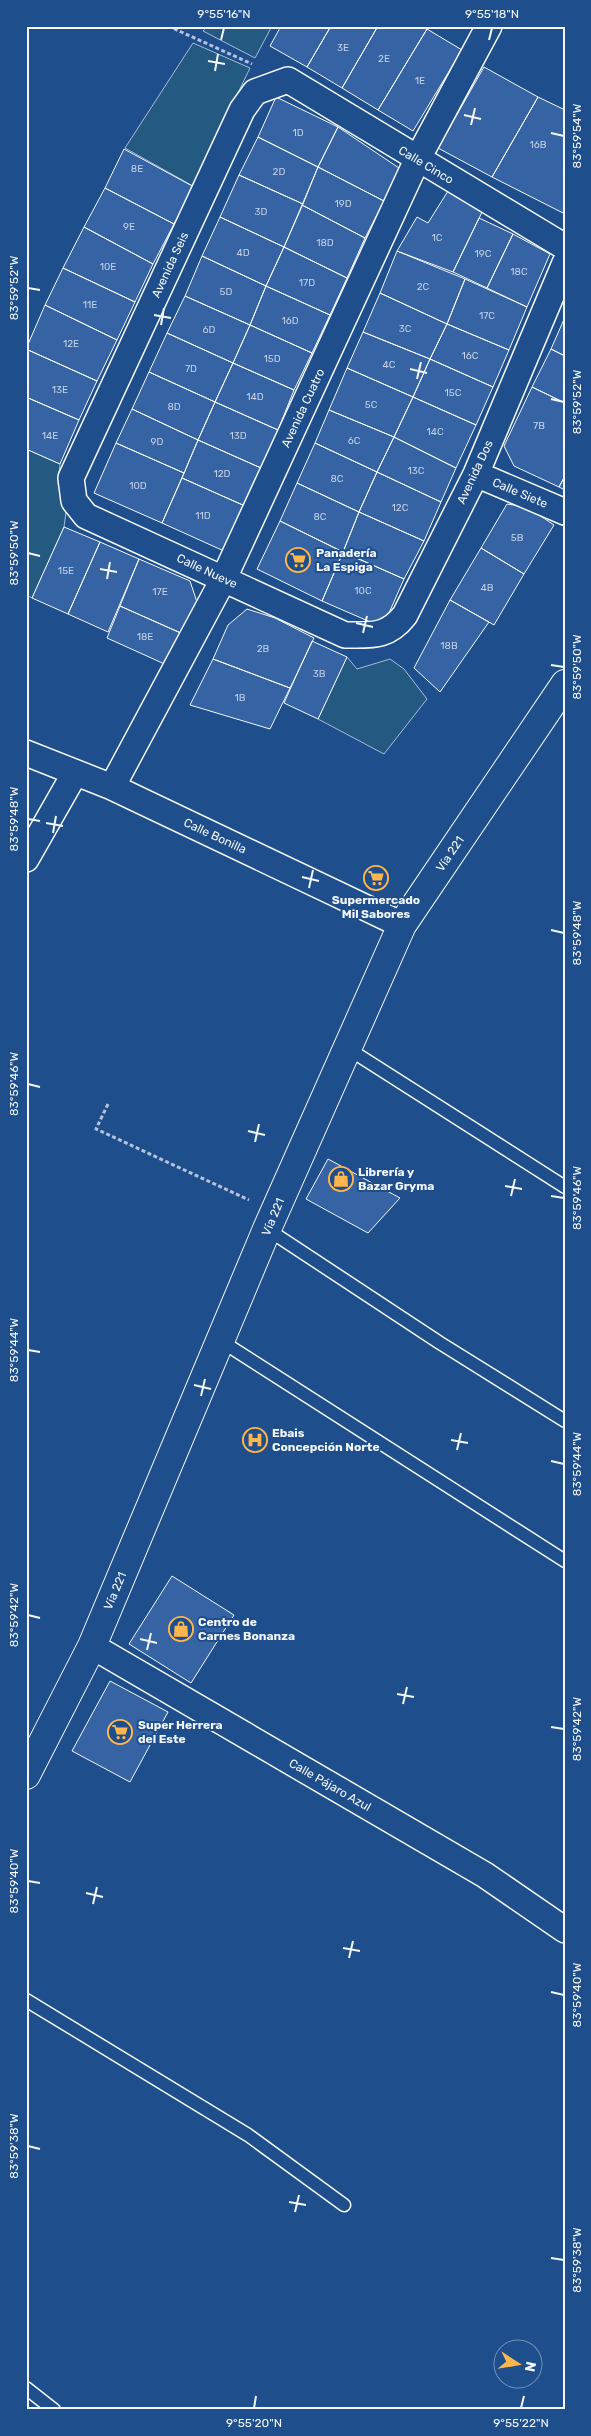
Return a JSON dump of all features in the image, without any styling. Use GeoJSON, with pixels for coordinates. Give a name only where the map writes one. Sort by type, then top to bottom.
{"type":"FeatureCollection","features":[{"type":"Feature","properties":{"kind":"main road","name":"Vía 221"},"geometry":{"type":"LineString","coordinates":[[26,1775],[92,1646],[271,1220],[402,925],[565,684]]}},
{"type":"Feature","properties":{"kind":"street","name":"Avenida Cuatro"},"geometry":{"type":"LineString","coordinates":[[112,787],[224,578],[417,160],[489,26]]}},
{"type":"Feature","properties":{"kind":"street","name":"Calle Cinco"},"geometry":{"type":"LineString","coordinates":[[288,80],[417,160],[565,248]]}},
{"type":"Feature","properties":{"kind":"street","name":"Avenida Seis"},"geometry":{"type":"LineString","coordinates":[[74,501],[71,478],[242,110],[255,92],[288,80]]}},
{"type":"Feature","properties":{"kind":"street","name":"Avenida Dos"},"geometry":{"type":"LineString","coordinates":[[344,635],[375,635],[395,628],[405,615],[476,474],[565,264]]}},
{"type":"Feature","properties":{"kind":"street","name":"Calle Siete"},"geometry":{"type":"LineString","coordinates":[[476,474],[565,512]]}},
{"type":"Feature","properties":{"kind":"street","name":"Calle Nueve"},"geometry":{"type":"LineString","coordinates":[[74,501],[86,516],[344,635]]}},
{"type":"Feature","properties":{"kind":"street","name":"Calle Bonilla"},"geometry":{"type":"LineString","coordinates":[[26,753],[112,787],[402,925]]}},
{"type":"Feature","properties":{"kind":"street"},"geometry":{"type":"LineString","coordinates":[[26,859],[75,773]]}},
{"type":"Feature","properties":{"kind":"street","name":"Calle Pájaro Azul"},"geometry":{"type":"LineString","coordinates":[[92,1646],[485,1875],[565,1930]]}},
{"type":"Feature","properties":{"kind":"lane"},"geometry":{"type":"LineString","coordinates":[[347,1048],[565,1187]]}},
{"type":"Feature","properties":{"kind":"lane"},"geometry":{"type":"LineString","coordinates":[[271,1220],[440,1343],[565,1422]]}},
{"type":"Feature","properties":{"kind":"lane"},"geometry":{"type":"LineString","coordinates":[[221,1342],[565,1561]]}},
{"type":"Feature","properties":{"kind":"lane"},"geometry":{"type":"LineString","coordinates":[[26,2000],[248,2135],[344,2205]]}},
{"type":"Feature","properties":{"kind":"lane"},"geometry":{"type":"LineString","coordinates":[[26,2388],[54,2410]]}},
{"type":"Feature","properties":{"kind":"path"},"geometry":{"type":"LineString","coordinates":[[168,26],[288,80]]}},
{"type":"Feature","properties":{"kind":"path"},"geometry":{"type":"LineString","coordinates":[[108,1104],[96,1129],[271,1220]]}},
{"type":"Feature","properties":{"kind":"shaded area"},"geometry":{"type":"Polygon","coordinates":[[[207,26],[272,26],[255,58],[203,31],[207,26]]]}},
{"type":"Feature","properties":{"kind":"shaded area"},"geometry":{"type":"Polygon","coordinates":[[[193,43],[250,68],[193,186],[125,148],[193,43]]]}},
{"type":"Feature","properties":{"kind":"shaded area"},"geometry":{"type":"Polygon","coordinates":[[[26,449],[60,464],[58,484],[66,512],[64,527],[32,598],[26,595],[26,449]]]}},
{"type":"Feature","properties":{"kind":"shaded area"},"geometry":{"type":"Polygon","coordinates":[[[347,657],[357,669],[390,659],[404,669],[427,699],[384,754],[318,719],[347,657]]]}},
{"type":"Feature","properties":{"kind":"building"},"geometry":{"type":"Polygon","coordinates":[[[281,26],[331,26],[307,67],[270,46],[281,26]]]}},
{"type":"Feature","properties":{"kind":"building"},"geometry":{"type":"Polygon","coordinates":[[[331,26],[378,26],[342,88],[307,67],[331,26]]]}},
{"type":"Feature","properties":{"kind":"building"},"geometry":{"type":"Polygon","coordinates":[[[378,26],[423,26],[427,29],[378,110],[342,88],[378,26]]]}},
{"type":"Feature","properties":{"kind":"building"},"geometry":{"type":"Polygon","coordinates":[[[427,29],[462,50],[413,131],[378,110],[427,29]]]}},
{"type":"Feature","properties":{"kind":"building"},"geometry":{"type":"Polygon","coordinates":[[[484,67],[538,97],[492,177],[438,148],[484,67]]]}},
{"type":"Feature","properties":{"kind":"building"},"geometry":{"type":"Polygon","coordinates":[[[276,97],[338,127],[318,167],[258,137],[276,97]]]}},
{"type":"Feature","properties":{"kind":"building"},"geometry":{"type":"Polygon","coordinates":[[[538,97],[565,110],[565,214],[492,177],[538,97]]]}},
{"type":"Feature","properties":{"kind":"building"},"geometry":{"type":"Polygon","coordinates":[[[338,127],[399,168],[384,201],[318,167],[338,127]]]}},
{"type":"Feature","properties":{"kind":"building"},"geometry":{"type":"Polygon","coordinates":[[[258,137],[318,167],[303,204],[239,175],[258,137]]]}},
{"type":"Feature","properties":{"kind":"building"},"geometry":{"type":"Polygon","coordinates":[[[124,149],[194,187],[174,224],[105,188],[124,149]]]}},
{"type":"Feature","properties":{"kind":"building"},"geometry":{"type":"Polygon","coordinates":[[[318,167],[384,201],[365,238],[302,205],[318,167]]]}},
{"type":"Feature","properties":{"kind":"building"},"geometry":{"type":"Polygon","coordinates":[[[239,175],[303,204],[284,247],[220,217],[239,175]]]}},
{"type":"Feature","properties":{"kind":"building"},"geometry":{"type":"Polygon","coordinates":[[[105,188],[174,224],[153,264],[84,227],[105,188]]]}},
{"type":"Feature","properties":{"kind":"building"},"geometry":{"type":"Polygon","coordinates":[[[448,191],[484,208],[453,272],[397,251],[417,217],[428,223],[448,191]]]}},
{"type":"Feature","properties":{"kind":"building"},"geometry":{"type":"Polygon","coordinates":[[[302,205],[365,238],[347,278],[284,247],[302,205]]]}},
{"type":"Feature","properties":{"kind":"building"},"geometry":{"type":"Polygon","coordinates":[[[220,217],[284,247],[266,286],[202,256],[220,217]]]}},
{"type":"Feature","properties":{"kind":"building"},"geometry":{"type":"Polygon","coordinates":[[[479,218],[513,234],[487,288],[453,272],[479,218]]]}},
{"type":"Feature","properties":{"kind":"building"},"geometry":{"type":"Polygon","coordinates":[[[84,227],[153,264],[135,302],[63,268],[84,227]]]}},
{"type":"Feature","properties":{"kind":"building"},"geometry":{"type":"Polygon","coordinates":[[[513,234],[550,254],[527,307],[487,288],[513,234]]]}},
{"type":"Feature","properties":{"kind":"building"},"geometry":{"type":"Polygon","coordinates":[[[284,247],[347,278],[330,315],[266,286],[284,247]]]}},
{"type":"Feature","properties":{"kind":"building"},"geometry":{"type":"Polygon","coordinates":[[[397,251],[465,279],[447,324],[380,293],[397,251]]]}},
{"type":"Feature","properties":{"kind":"building"},"geometry":{"type":"Polygon","coordinates":[[[202,256],[266,286],[250,325],[185,296],[202,256]]]}},
{"type":"Feature","properties":{"kind":"building"},"geometry":{"type":"Polygon","coordinates":[[[63,268],[135,302],[117,340],[45,305],[63,268]]]}},
{"type":"Feature","properties":{"kind":"building"},"geometry":{"type":"Polygon","coordinates":[[[465,279],[527,307],[509,350],[447,324],[465,279]]]}},
{"type":"Feature","properties":{"kind":"building"},"geometry":{"type":"Polygon","coordinates":[[[266,286],[330,315],[312,353],[250,325],[266,286]]]}},
{"type":"Feature","properties":{"kind":"building"},"geometry":{"type":"Polygon","coordinates":[[[380,293],[447,324],[430,359],[363,332],[380,293]]]}},
{"type":"Feature","properties":{"kind":"building"},"geometry":{"type":"Polygon","coordinates":[[[185,296],[250,325],[233,363],[167,333],[185,296]]]}},
{"type":"Feature","properties":{"kind":"building"},"geometry":{"type":"Polygon","coordinates":[[[45,305],[117,340],[97,381],[26,349],[45,305]]]}},
{"type":"Feature","properties":{"kind":"building"},"geometry":{"type":"Polygon","coordinates":[[[565,317],[565,356],[551,349],[565,317]]]}},
{"type":"Feature","properties":{"kind":"building"},"geometry":{"type":"Polygon","coordinates":[[[447,324],[509,350],[493,387],[430,359],[447,324]]]}},
{"type":"Feature","properties":{"kind":"building"},"geometry":{"type":"Polygon","coordinates":[[[250,325],[312,353],[294,390],[233,363],[250,325]]]}},
{"type":"Feature","properties":{"kind":"building"},"geometry":{"type":"Polygon","coordinates":[[[363,332],[430,359],[413,397],[347,368],[363,332]]]}},
{"type":"Feature","properties":{"kind":"building"},"geometry":{"type":"Polygon","coordinates":[[[167,333],[233,363],[215,402],[149,372],[167,333]]]}},
{"type":"Feature","properties":{"kind":"building"},"geometry":{"type":"Polygon","coordinates":[[[26,349],[97,381],[79,420],[26,397],[26,349]]]}},
{"type":"Feature","properties":{"kind":"building"},"geometry":{"type":"Polygon","coordinates":[[[551,349],[565,356],[565,403],[532,387],[551,349]]]}},
{"type":"Feature","properties":{"kind":"building"},"geometry":{"type":"Polygon","coordinates":[[[430,359],[493,387],[476,425],[413,397],[430,359]]]}},
{"type":"Feature","properties":{"kind":"building"},"geometry":{"type":"Polygon","coordinates":[[[233,363],[294,390],[278,430],[215,402],[233,363]]]}},
{"type":"Feature","properties":{"kind":"building"},"geometry":{"type":"Polygon","coordinates":[[[347,368],[413,397],[394,437],[329,410],[347,368]]]}},
{"type":"Feature","properties":{"kind":"building"},"geometry":{"type":"Polygon","coordinates":[[[149,372],[215,402],[198,440],[132,409],[149,372]]]}},
{"type":"Feature","properties":{"kind":"building"},"geometry":{"type":"Polygon","coordinates":[[[532,387],[565,403],[565,476],[559,487],[514,466],[504,446],[532,387]]]}},
{"type":"Feature","properties":{"kind":"building"},"geometry":{"type":"Polygon","coordinates":[[[26,397],[79,420],[60,464],[26,449],[26,397]]]}},
{"type":"Feature","properties":{"kind":"building"},"geometry":{"type":"Polygon","coordinates":[[[413,397],[476,425],[456,468],[394,437],[413,397]]]}},
{"type":"Feature","properties":{"kind":"building"},"geometry":{"type":"Polygon","coordinates":[[[215,402],[278,430],[261,468],[198,440],[215,402]]]}},
{"type":"Feature","properties":{"kind":"building"},"geometry":{"type":"Polygon","coordinates":[[[132,409],[198,440],[184,473],[116,443],[132,409]]]}},
{"type":"Feature","properties":{"kind":"building"},"geometry":{"type":"Polygon","coordinates":[[[329,410],[394,437],[377,472],[315,443],[329,410]]]}},
{"type":"Feature","properties":{"kind":"building"},"geometry":{"type":"Polygon","coordinates":[[[394,437],[456,468],[441,502],[377,472],[394,437]]]}},
{"type":"Feature","properties":{"kind":"building"},"geometry":{"type":"Polygon","coordinates":[[[198,440],[261,468],[245,506],[182,478],[198,440]]]}},
{"type":"Feature","properties":{"kind":"building"},"geometry":{"type":"Polygon","coordinates":[[[116,443],[184,473],[162,523],[94,493],[116,443]]]}},
{"type":"Feature","properties":{"kind":"building"},"geometry":{"type":"Polygon","coordinates":[[[315,443],[377,472],[359,512],[297,483],[315,443]]]}},
{"type":"Feature","properties":{"kind":"building"},"geometry":{"type":"Polygon","coordinates":[[[377,472],[441,502],[424,541],[359,512],[377,472]]]}},
{"type":"Feature","properties":{"kind":"building"},"geometry":{"type":"Polygon","coordinates":[[[565,476],[565,490],[559,487],[565,476]]]}},
{"type":"Feature","properties":{"kind":"building"},"geometry":{"type":"Polygon","coordinates":[[[182,478],[245,506],[224,551],[162,523],[182,478]]]}},
{"type":"Feature","properties":{"kind":"building"},"geometry":{"type":"Polygon","coordinates":[[[297,483],[359,512],[343,552],[280,521],[297,483]]]}},
{"type":"Feature","properties":{"kind":"building"},"geometry":{"type":"Polygon","coordinates":[[[507,504],[527,507],[554,525],[524,574],[481,548],[507,504]]]}},
{"type":"Feature","properties":{"kind":"building"},"geometry":{"type":"Polygon","coordinates":[[[359,512],[424,541],[404,579],[343,552],[359,512]]]}},
{"type":"Feature","properties":{"kind":"building"},"geometry":{"type":"Polygon","coordinates":[[[280,521],[343,552],[322,601],[257,569],[280,521]]]}},
{"type":"Feature","properties":{"kind":"building"},"geometry":{"type":"Polygon","coordinates":[[[64,527],[100,542],[68,614],[32,598],[64,527]]]}},
{"type":"Feature","properties":{"kind":"building"},"geometry":{"type":"Polygon","coordinates":[[[100,542],[139,559],[108,632],[68,614],[100,542]]]}},
{"type":"Feature","properties":{"kind":"building"},"geometry":{"type":"Polygon","coordinates":[[[481,548],[524,574],[494,625],[450,600],[481,548]]]}},
{"type":"Feature","properties":{"kind":"building"},"geometry":{"type":"Polygon","coordinates":[[[343,552],[404,579],[385,622],[375,624],[322,601],[343,552]]]}},
{"type":"Feature","properties":{"kind":"building"},"geometry":{"type":"Polygon","coordinates":[[[139,559],[190,581],[197,602],[183,634],[120,606],[139,559]]]}},
{"type":"Feature","properties":{"kind":"building"},"geometry":{"type":"Polygon","coordinates":[[[450,600],[489,622],[440,692],[414,668],[450,600]]]}},
{"type":"Feature","properties":{"kind":"building"},"geometry":{"type":"Polygon","coordinates":[[[120,606],[183,634],[169,666],[107,638],[120,606]]]}},
{"type":"Feature","properties":{"kind":"building"},"geometry":{"type":"Polygon","coordinates":[[[247,609],[275,618],[314,638],[290,688],[213,659],[228,625],[247,609]]]}},
{"type":"Feature","properties":{"kind":"building"},"geometry":{"type":"Polygon","coordinates":[[[312,641],[347,657],[318,719],[284,703],[312,641]]]}},
{"type":"Feature","properties":{"kind":"building"},"geometry":{"type":"Polygon","coordinates":[[[213,659],[290,688],[270,729],[190,705],[213,659]]]}},
{"type":"Feature","properties":{"kind":"building","name":"Librería y Bazar Gryma"},"geometry":{"type":"Polygon","coordinates":[[[328,1159],[400,1198],[368,1233],[306,1199],[328,1159]]]}},
{"type":"Feature","properties":{"kind":"building","name":"Centro de Carnes Bonanza"},"geometry":{"type":"Polygon","coordinates":[[[172,1576],[234,1615],[191,1683],[129,1644],[172,1576]]]}},
{"type":"Feature","properties":{"kind":"building","name":"Super Herrera del Este"},"geometry":{"type":"Polygon","coordinates":[[[110,1681],[168,1712],[130,1782],[72,1751],[110,1681]]]}},
{"type":"Feature","properties":{"kind":"place","name":"Panadería La Espiga"},"geometry":{"type":"Point","coordinates":[298,560]}},
{"type":"Feature","properties":{"kind":"place","name":"Supermercado Mil Sabores"},"geometry":{"type":"Point","coordinates":[376,878]}},
{"type":"Feature","properties":{"kind":"place","name":"Librería y Bazar Gryma"},"geometry":{"type":"Point","coordinates":[341,1179]}},
{"type":"Feature","properties":{"kind":"place","name":"Ebais Concepción Norte"},"geometry":{"type":"Point","coordinates":[255,1440]}},
{"type":"Feature","properties":{"kind":"place","name":"Centro de Carnes Bonanza"},"geometry":{"type":"Point","coordinates":[181,1629]}},
{"type":"Feature","properties":{"kind":"place","name":"Super Herrera del Este"},"geometry":{"type":"Point","coordinates":[120,1732]}}]}
